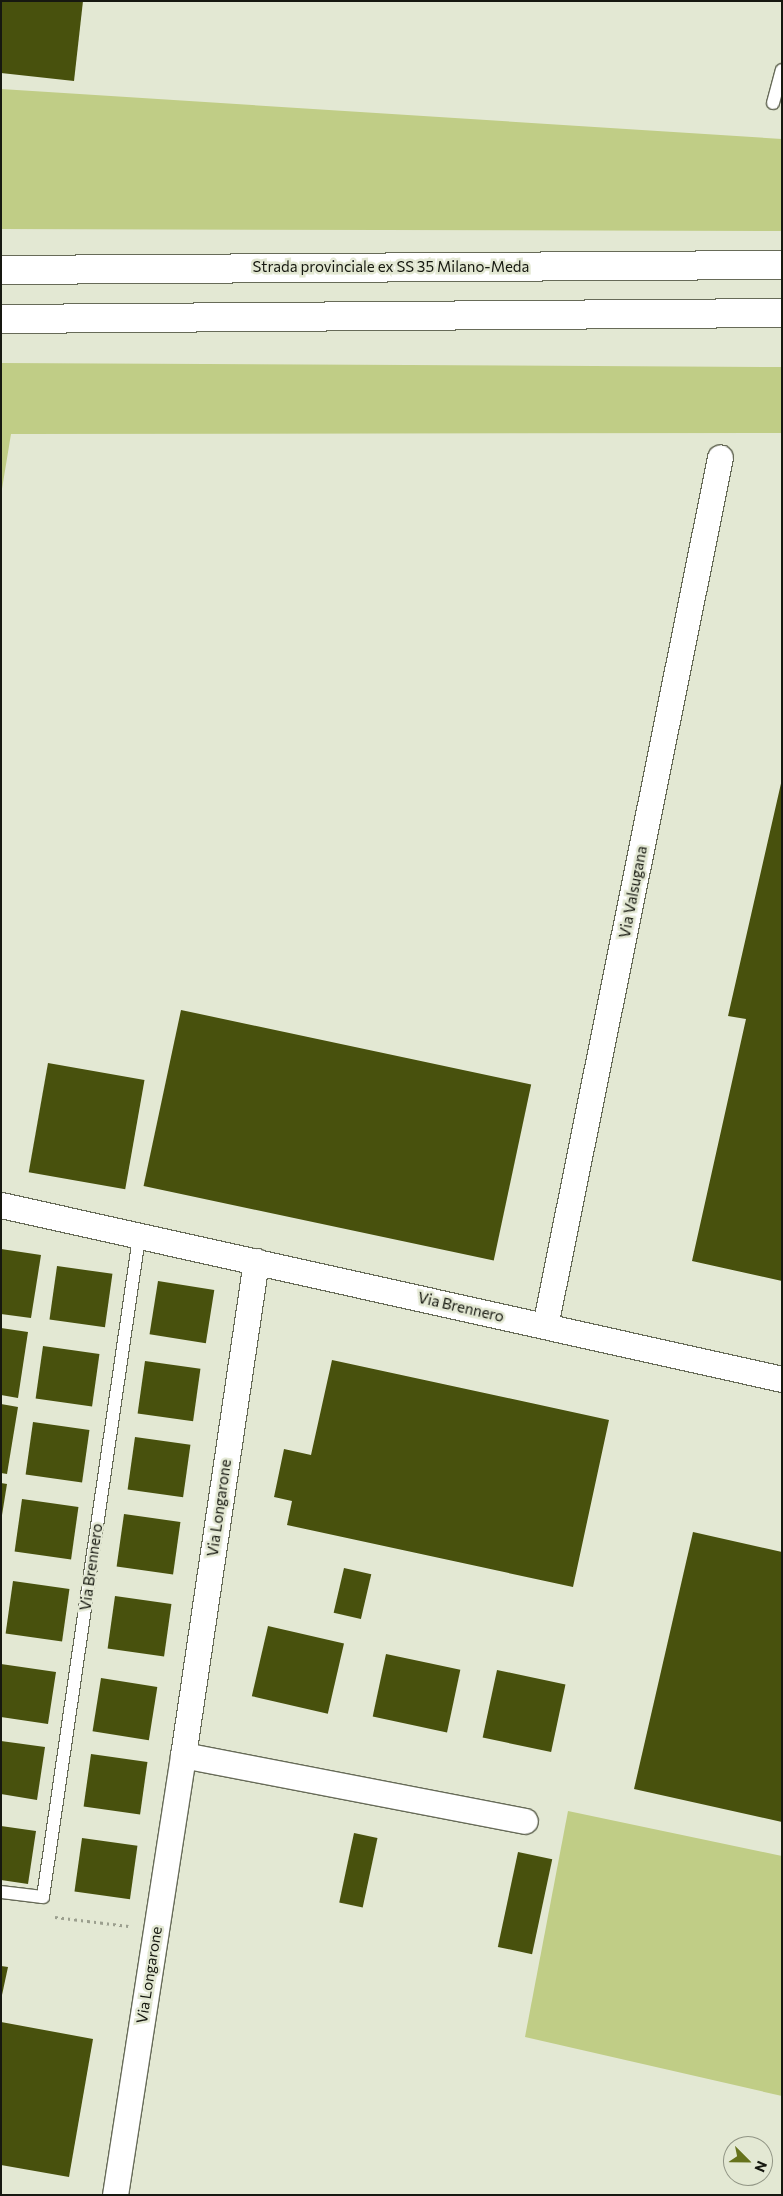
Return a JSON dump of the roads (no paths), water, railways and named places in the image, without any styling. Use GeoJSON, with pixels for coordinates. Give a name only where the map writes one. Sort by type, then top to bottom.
{"type":"FeatureCollection","features":[{"type":"Feature","properties":{"kind":"highway","name":"Strada provinciale ex SS 35 Milano-Meda"},"geometry":{"type":"LineString","coordinates":[[1,270],[782,265]]}},
{"type":"Feature","properties":{"kind":"highway"},"geometry":{"type":"LineString","coordinates":[[1,319],[782,313]]}},
{"type":"Feature","properties":{"kind":"street","name":"Via Valsugana"},"geometry":{"type":"LineString","coordinates":[[545,1326],[720,457]]}},
{"type":"Feature","properties":{"kind":"street","name":"Via Brennero"},"geometry":{"type":"LineString","coordinates":[[1,1205],[782,1379]]}},
{"type":"Feature","properties":{"kind":"street","name":"Via Longarone"},"geometry":{"type":"LineString","coordinates":[[115,2195],[256,1261]]}},
{"type":"Feature","properties":{"kind":"street"},"geometry":{"type":"LineString","coordinates":[[182,1755],[525,1821]]}},
{"type":"Feature","properties":{"kind":"lane"},"geometry":{"type":"LineString","coordinates":[[773,103],[782,70]]}},
{"type":"Feature","properties":{"kind":"lane","name":"Via Brennero"},"geometry":{"type":"LineString","coordinates":[[1,1892],[43,1897],[139,1237]]}}]}
